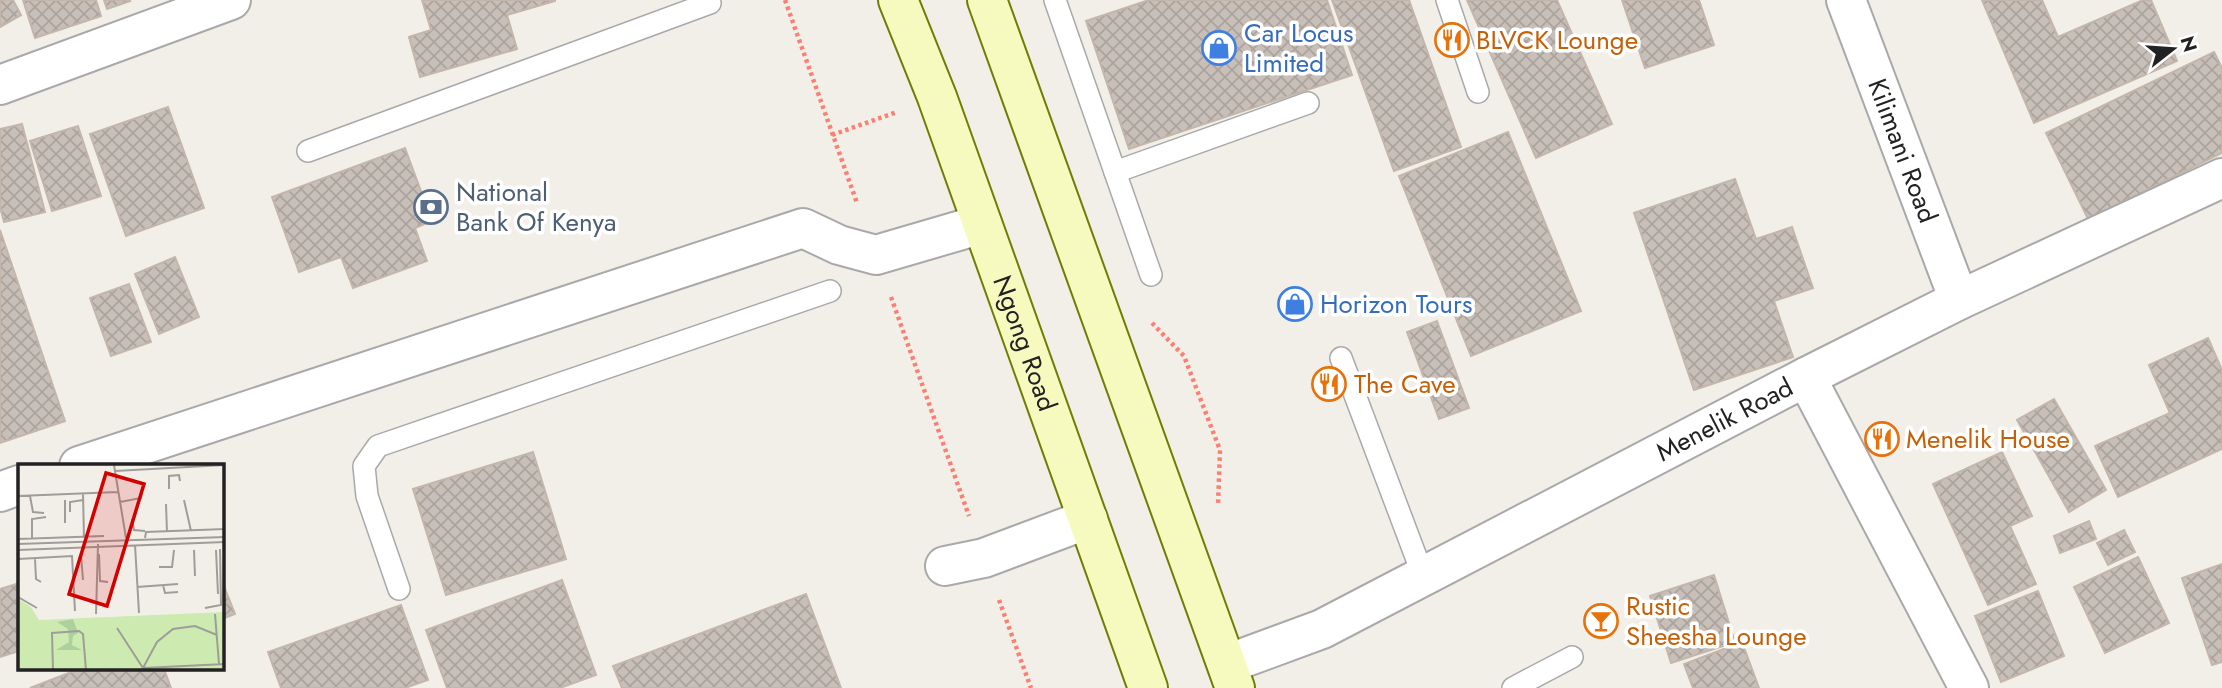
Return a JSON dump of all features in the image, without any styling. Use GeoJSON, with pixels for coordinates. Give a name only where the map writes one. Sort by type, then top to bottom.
{"type":"FeatureCollection","features":[{"type":"Feature","properties":{"kind":"main road","name":"Ngong Road"},"geometry":{"type":"LineString","coordinates":[[898,0],[937,97],[1148,688]]}},
{"type":"Feature","properties":{"kind":"main road"},"geometry":{"type":"LineString","coordinates":[[987,0],[1231,676]]}},
{"type":"Feature","properties":{"kind":"street"},"geometry":{"type":"LineString","coordinates":[[0,85],[231,0]]}},
{"type":"Feature","properties":{"kind":"street","name":"Kilimani Road"},"geometry":{"type":"LineString","coordinates":[[1846,0],[1959,300]]}},
{"type":"Feature","properties":{"kind":"street","name":"Menelik Road"},"geometry":{"type":"LineString","coordinates":[[1231,676],[1806,377],[1959,300],[2222,177]]}},
{"type":"Feature","properties":{"kind":"street"},"geometry":{"type":"LineString","coordinates":[[85,464],[803,228],[839,245],[876,255],[982,224]]}},
{"type":"Feature","properties":{"kind":"street"},"geometry":{"type":"LineString","coordinates":[[1806,377],[1969,688]]}},
{"type":"Feature","properties":{"kind":"street"},"geometry":{"type":"LineString","coordinates":[[0,492],[18,485]]}},
{"type":"Feature","properties":{"kind":"street"},"geometry":{"type":"LineString","coordinates":[[945,566],[984,558],[1088,519]]}},
{"type":"Feature","properties":{"kind":"lane"},"geometry":{"type":"LineString","coordinates":[[1055,0],[1151,275]]}},
{"type":"Feature","properties":{"kind":"lane"},"geometry":{"type":"LineString","coordinates":[[1447,0],[1478,92]]}},
{"type":"Feature","properties":{"kind":"lane"},"geometry":{"type":"LineString","coordinates":[[308,151],[710,3]]}},
{"type":"Feature","properties":{"kind":"lane"},"geometry":{"type":"LineString","coordinates":[[1115,172],[1308,103]]}},
{"type":"Feature","properties":{"kind":"lane"},"geometry":{"type":"LineString","coordinates":[[399,589],[367,496],[364,466],[377,446],[830,291]]}},
{"type":"Feature","properties":{"kind":"lane"},"geometry":{"type":"LineString","coordinates":[[1341,358],[1424,578]]}},
{"type":"Feature","properties":{"kind":"lane"},"geometry":{"type":"LineString","coordinates":[[1513,688],[1572,657]]}},
{"type":"Feature","properties":{"kind":"path"},"geometry":{"type":"LineString","coordinates":[[785,0],[1031,688]]}},
{"type":"Feature","properties":{"kind":"building"},"geometry":{"type":"Polygon","coordinates":[[[0,0],[13,0],[21,15],[0,27],[0,0]]]}},
{"type":"Feature","properties":{"kind":"building"},"geometry":{"type":"Polygon","coordinates":[[[23,0],[96,0],[101,16],[35,38],[23,0]]]}},
{"type":"Feature","properties":{"kind":"building"},"geometry":{"type":"Polygon","coordinates":[[[104,0],[129,0],[130,1],[107,9],[104,0]]]}},
{"type":"Feature","properties":{"kind":"building"},"geometry":{"type":"Polygon","coordinates":[[[422,0],[555,1],[507,15],[517,49],[420,77],[409,37],[431,30],[422,0]]]}},
{"type":"Feature","properties":{"kind":"building","name":"Car Locus Limited"},"geometry":{"type":"Polygon","coordinates":[[[1149,0],[1327,0],[1352,75],[1129,149],[1086,21],[1149,0]]]}},
{"type":"Feature","properties":{"kind":"building"},"geometry":{"type":"Polygon","coordinates":[[[1332,0],[1409,0],[1461,147],[1394,171],[1332,0]]]}},
{"type":"Feature","properties":{"kind":"building"},"geometry":{"type":"Polygon","coordinates":[[[1467,0],[1557,0],[1612,124],[1536,158],[1467,0]]]}},
{"type":"Feature","properties":{"kind":"building"},"geometry":{"type":"Polygon","coordinates":[[[1622,0],[1699,0],[1714,45],[1645,68],[1622,0]]]}},
{"type":"Feature","properties":{"kind":"building"},"geometry":{"type":"Polygon","coordinates":[[[1982,0],[2042,0],[2058,37],[2143,0],[2151,0],[2177,61],[2034,123],[1982,0]]]}},
{"type":"Feature","properties":{"kind":"building"},"geometry":{"type":"Polygon","coordinates":[[[2214,52],[2222,68],[2222,153],[2088,219],[2046,133],[2214,52]]]}},
{"type":"Feature","properties":{"kind":"building"},"geometry":{"type":"Polygon","coordinates":[[[168,107],[204,208],[126,236],[90,134],[168,107]]]}},
{"type":"Feature","properties":{"kind":"building"},"geometry":{"type":"Polygon","coordinates":[[[22,124],[45,212],[4,222],[0,207],[0,129],[22,124]]]}},
{"type":"Feature","properties":{"kind":"building"},"geometry":{"type":"Polygon","coordinates":[[[78,126],[101,196],[52,211],[30,141],[78,126]]]}},
{"type":"Feature","properties":{"kind":"building"},"geometry":{"type":"Polygon","coordinates":[[[1508,132],[1581,311],[1471,356],[1399,176],[1508,132]]]}},
{"type":"Feature","properties":{"kind":"building"},"geometry":{"type":"Polygon","coordinates":[[[405,148],[432,221],[415,228],[427,261],[353,288],[341,257],[299,272],[272,197],[405,148]]]}},
{"type":"Feature","properties":{"kind":"building"},"geometry":{"type":"Polygon","coordinates":[[[1735,179],[1756,239],[1792,227],[1813,288],[1774,301],[1793,357],[1694,390],[1634,213],[1735,179]]]}},
{"type":"Feature","properties":{"kind":"building"},"geometry":{"type":"Polygon","coordinates":[[[0,230],[65,421],[0,443],[0,230]]]}},
{"type":"Feature","properties":{"kind":"building"},"geometry":{"type":"Polygon","coordinates":[[[175,257],[199,317],[159,334],[135,274],[175,257]]]}},
{"type":"Feature","properties":{"kind":"building"},"geometry":{"type":"Polygon","coordinates":[[[129,284],[151,342],[111,356],[90,298],[129,284]]]}},
{"type":"Feature","properties":{"kind":"building"},"geometry":{"type":"Polygon","coordinates":[[[1437,321],[1469,408],[1439,419],[1407,332],[1437,321]]]}},
{"type":"Feature","properties":{"kind":"building"},"geometry":{"type":"Polygon","coordinates":[[[2208,338],[2222,370],[2222,449],[2118,497],[2095,446],[2170,413],[2149,365],[2208,338]]]}},
{"type":"Feature","properties":{"kind":"building"},"geometry":{"type":"Polygon","coordinates":[[[2054,399],[2106,490],[2069,512],[2017,420],[2054,399]]]}},
{"type":"Feature","properties":{"kind":"building"},"geometry":{"type":"Polygon","coordinates":[[[533,452],[566,559],[446,595],[413,489],[533,452]]]}},
{"type":"Feature","properties":{"kind":"building"},"geometry":{"type":"Polygon","coordinates":[[[2002,452],[2032,516],[2010,526],[2036,584],[1988,605],[1933,484],[2002,452]]]}},
{"type":"Feature","properties":{"kind":"building"},"geometry":{"type":"Polygon","coordinates":[[[2089,521],[2096,539],[2060,553],[2054,536],[2089,521]]]}},
{"type":"Feature","properties":{"kind":"building"},"geometry":{"type":"Polygon","coordinates":[[[2124,530],[2135,552],[2108,565],[2097,543],[2124,530]]]}},
{"type":"Feature","properties":{"kind":"building"},"geometry":{"type":"Polygon","coordinates":[[[2138,557],[2169,623],[2105,653],[2074,587],[2138,557]]]}},
{"type":"Feature","properties":{"kind":"building"},"geometry":{"type":"Polygon","coordinates":[[[2222,564],[2222,662],[2212,665],[2182,578],[2222,564]]]}},
{"type":"Feature","properties":{"kind":"building"},"geometry":{"type":"Polygon","coordinates":[[[1714,575],[1735,642],[1671,663],[1650,596],[1714,575]]]}},
{"type":"Feature","properties":{"kind":"building"},"geometry":{"type":"Polygon","coordinates":[[[562,580],[596,675],[560,688],[447,688],[426,630],[562,580]]]}},
{"type":"Feature","properties":{"kind":"building"},"geometry":{"type":"Polygon","coordinates":[[[18,583],[18,651],[0,657],[0,589],[18,583]]]}},
{"type":"Feature","properties":{"kind":"building"},"geometry":{"type":"Polygon","coordinates":[[[224,586],[235,614],[224,618],[224,586]]]}},
{"type":"Feature","properties":{"kind":"building"},"geometry":{"type":"Polygon","coordinates":[[[2038,591],[2064,656],[2001,682],[1975,616],[2038,591]]]}},
{"type":"Feature","properties":{"kind":"building"},"geometry":{"type":"Polygon","coordinates":[[[806,594],[841,688],[622,688],[613,666],[806,594]]]}},
{"type":"Feature","properties":{"kind":"building"},"geometry":{"type":"Polygon","coordinates":[[[401,605],[428,680],[405,688],[281,688],[268,652],[401,605]]]}},
{"type":"Feature","properties":{"kind":"building"},"geometry":{"type":"Polygon","coordinates":[[[1742,642],[1759,688],[1693,688],[1684,664],[1742,642]]]}},
{"type":"Feature","properties":{"kind":"building"},"geometry":{"type":"Polygon","coordinates":[[[76,670],[164,670],[171,688],[30,688],[76,670]]]}},
{"type":"Feature","properties":{"kind":"place","name":"BLVCK Lounge"},"geometry":{"type":"Point","coordinates":[1452,40]}},
{"type":"Feature","properties":{"kind":"place","name":"Car Locus Limited"},"geometry":{"type":"Point","coordinates":[1219,48]}},
{"type":"Feature","properties":{"kind":"place","name":"National Bank Of Kenya"},"geometry":{"type":"Point","coordinates":[431,207]}},
{"type":"Feature","properties":{"kind":"place","name":"Horizon Tours"},"geometry":{"type":"Point","coordinates":[1295,304]}},
{"type":"Feature","properties":{"kind":"place","name":"The Cave"},"geometry":{"type":"Point","coordinates":[1329,384]}},
{"type":"Feature","properties":{"kind":"place","name":"Menelik House"},"geometry":{"type":"Point","coordinates":[1882,439]}},
{"type":"Feature","properties":{"kind":"place","name":"Rustic Sheesha Lounge"},"geometry":{"type":"Point","coordinates":[1601,621]}}]}
